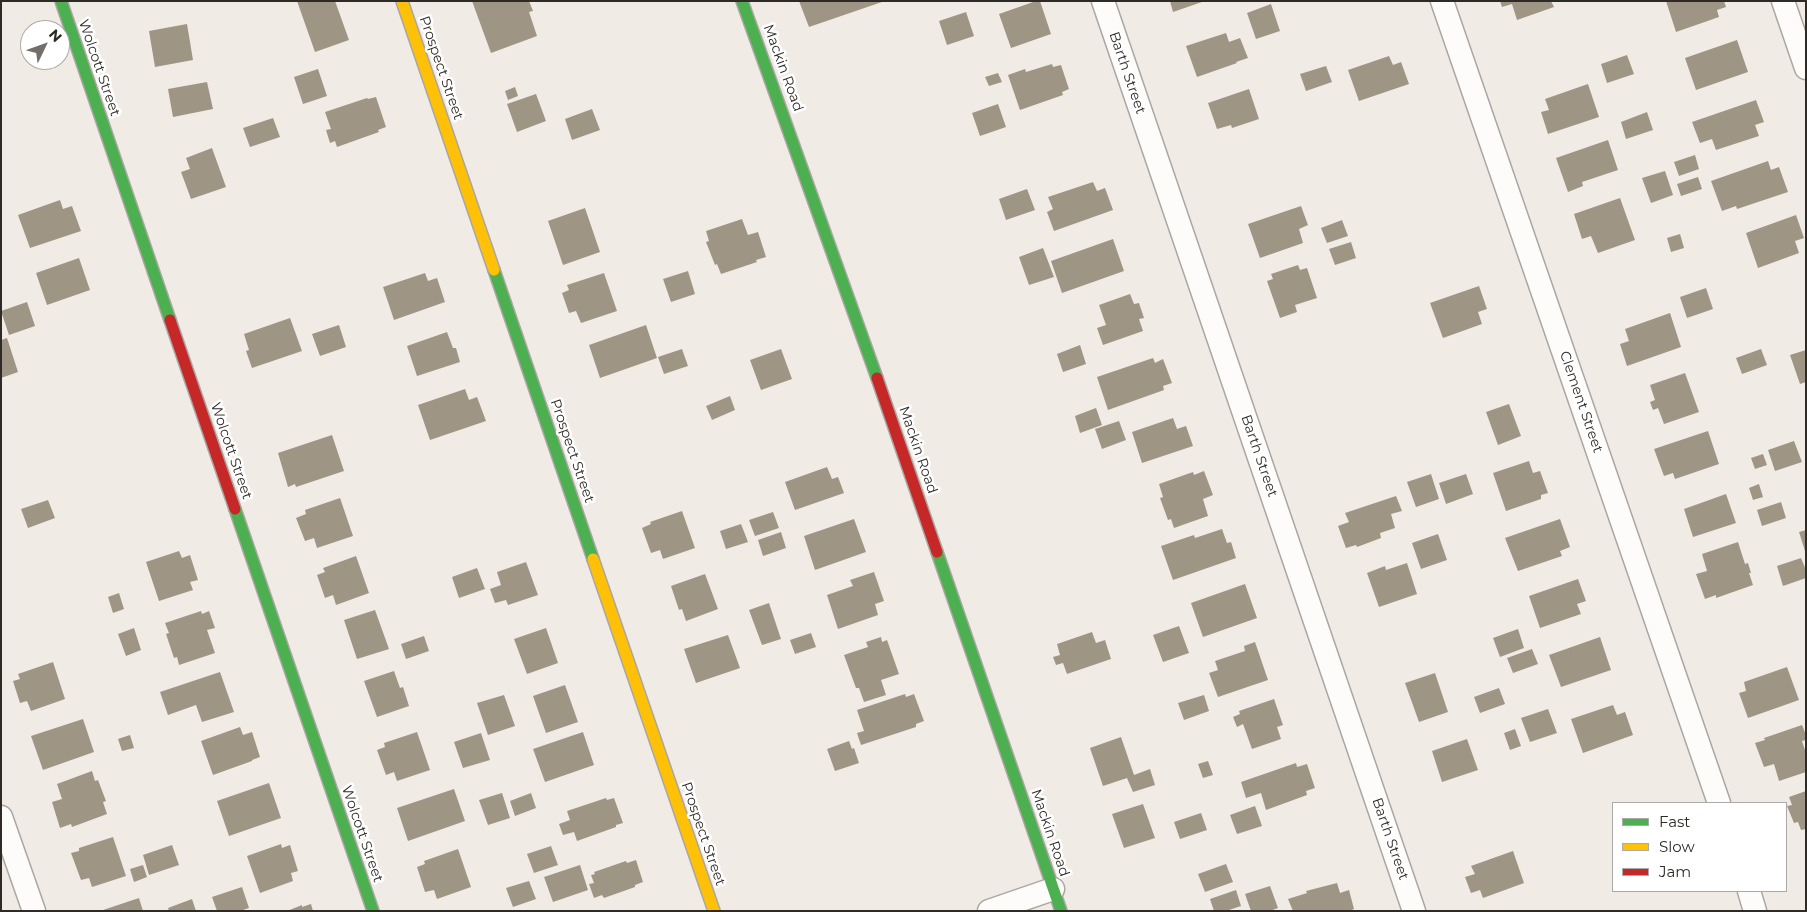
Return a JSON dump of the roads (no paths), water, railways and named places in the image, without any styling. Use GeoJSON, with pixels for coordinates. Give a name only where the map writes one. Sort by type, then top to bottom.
{"type":"FeatureCollection","features":[{"type":"Feature","properties":{"kind":"street","name":"Wolcott Street"},"geometry":{"type":"LineString","coordinates":[[60,1],[373,911]]}},
{"type":"Feature","properties":{"kind":"street","name":"Prospect Street"},"geometry":{"type":"LineString","coordinates":[[402,1],[714,911]]}},
{"type":"Feature","properties":{"kind":"street","name":"Mackin Road"},"geometry":{"type":"LineString","coordinates":[[742,1],[860,328],[1061,911]]}},
{"type":"Feature","properties":{"kind":"street","name":"Barth Street"},"geometry":{"type":"LineString","coordinates":[[1103,1],[1414,911]]}},
{"type":"Feature","properties":{"kind":"street","name":"Clement Street"},"geometry":{"type":"LineString","coordinates":[[1442,1],[1718,802]]}},
{"type":"Feature","properties":{"kind":"street"},"geometry":{"type":"LineString","coordinates":[[1783,1],[1806,68]]}},
{"type":"Feature","properties":{"kind":"street"},"geometry":{"type":"LineString","coordinates":[[1,817],[34,911]]}},
{"type":"Feature","properties":{"kind":"street"},"geometry":{"type":"LineString","coordinates":[[989,911],[1053,889]]}},
{"type":"Feature","properties":{"kind":"street"},"geometry":{"type":"LineString","coordinates":[[1748,892],[1755,911]]}}]}
